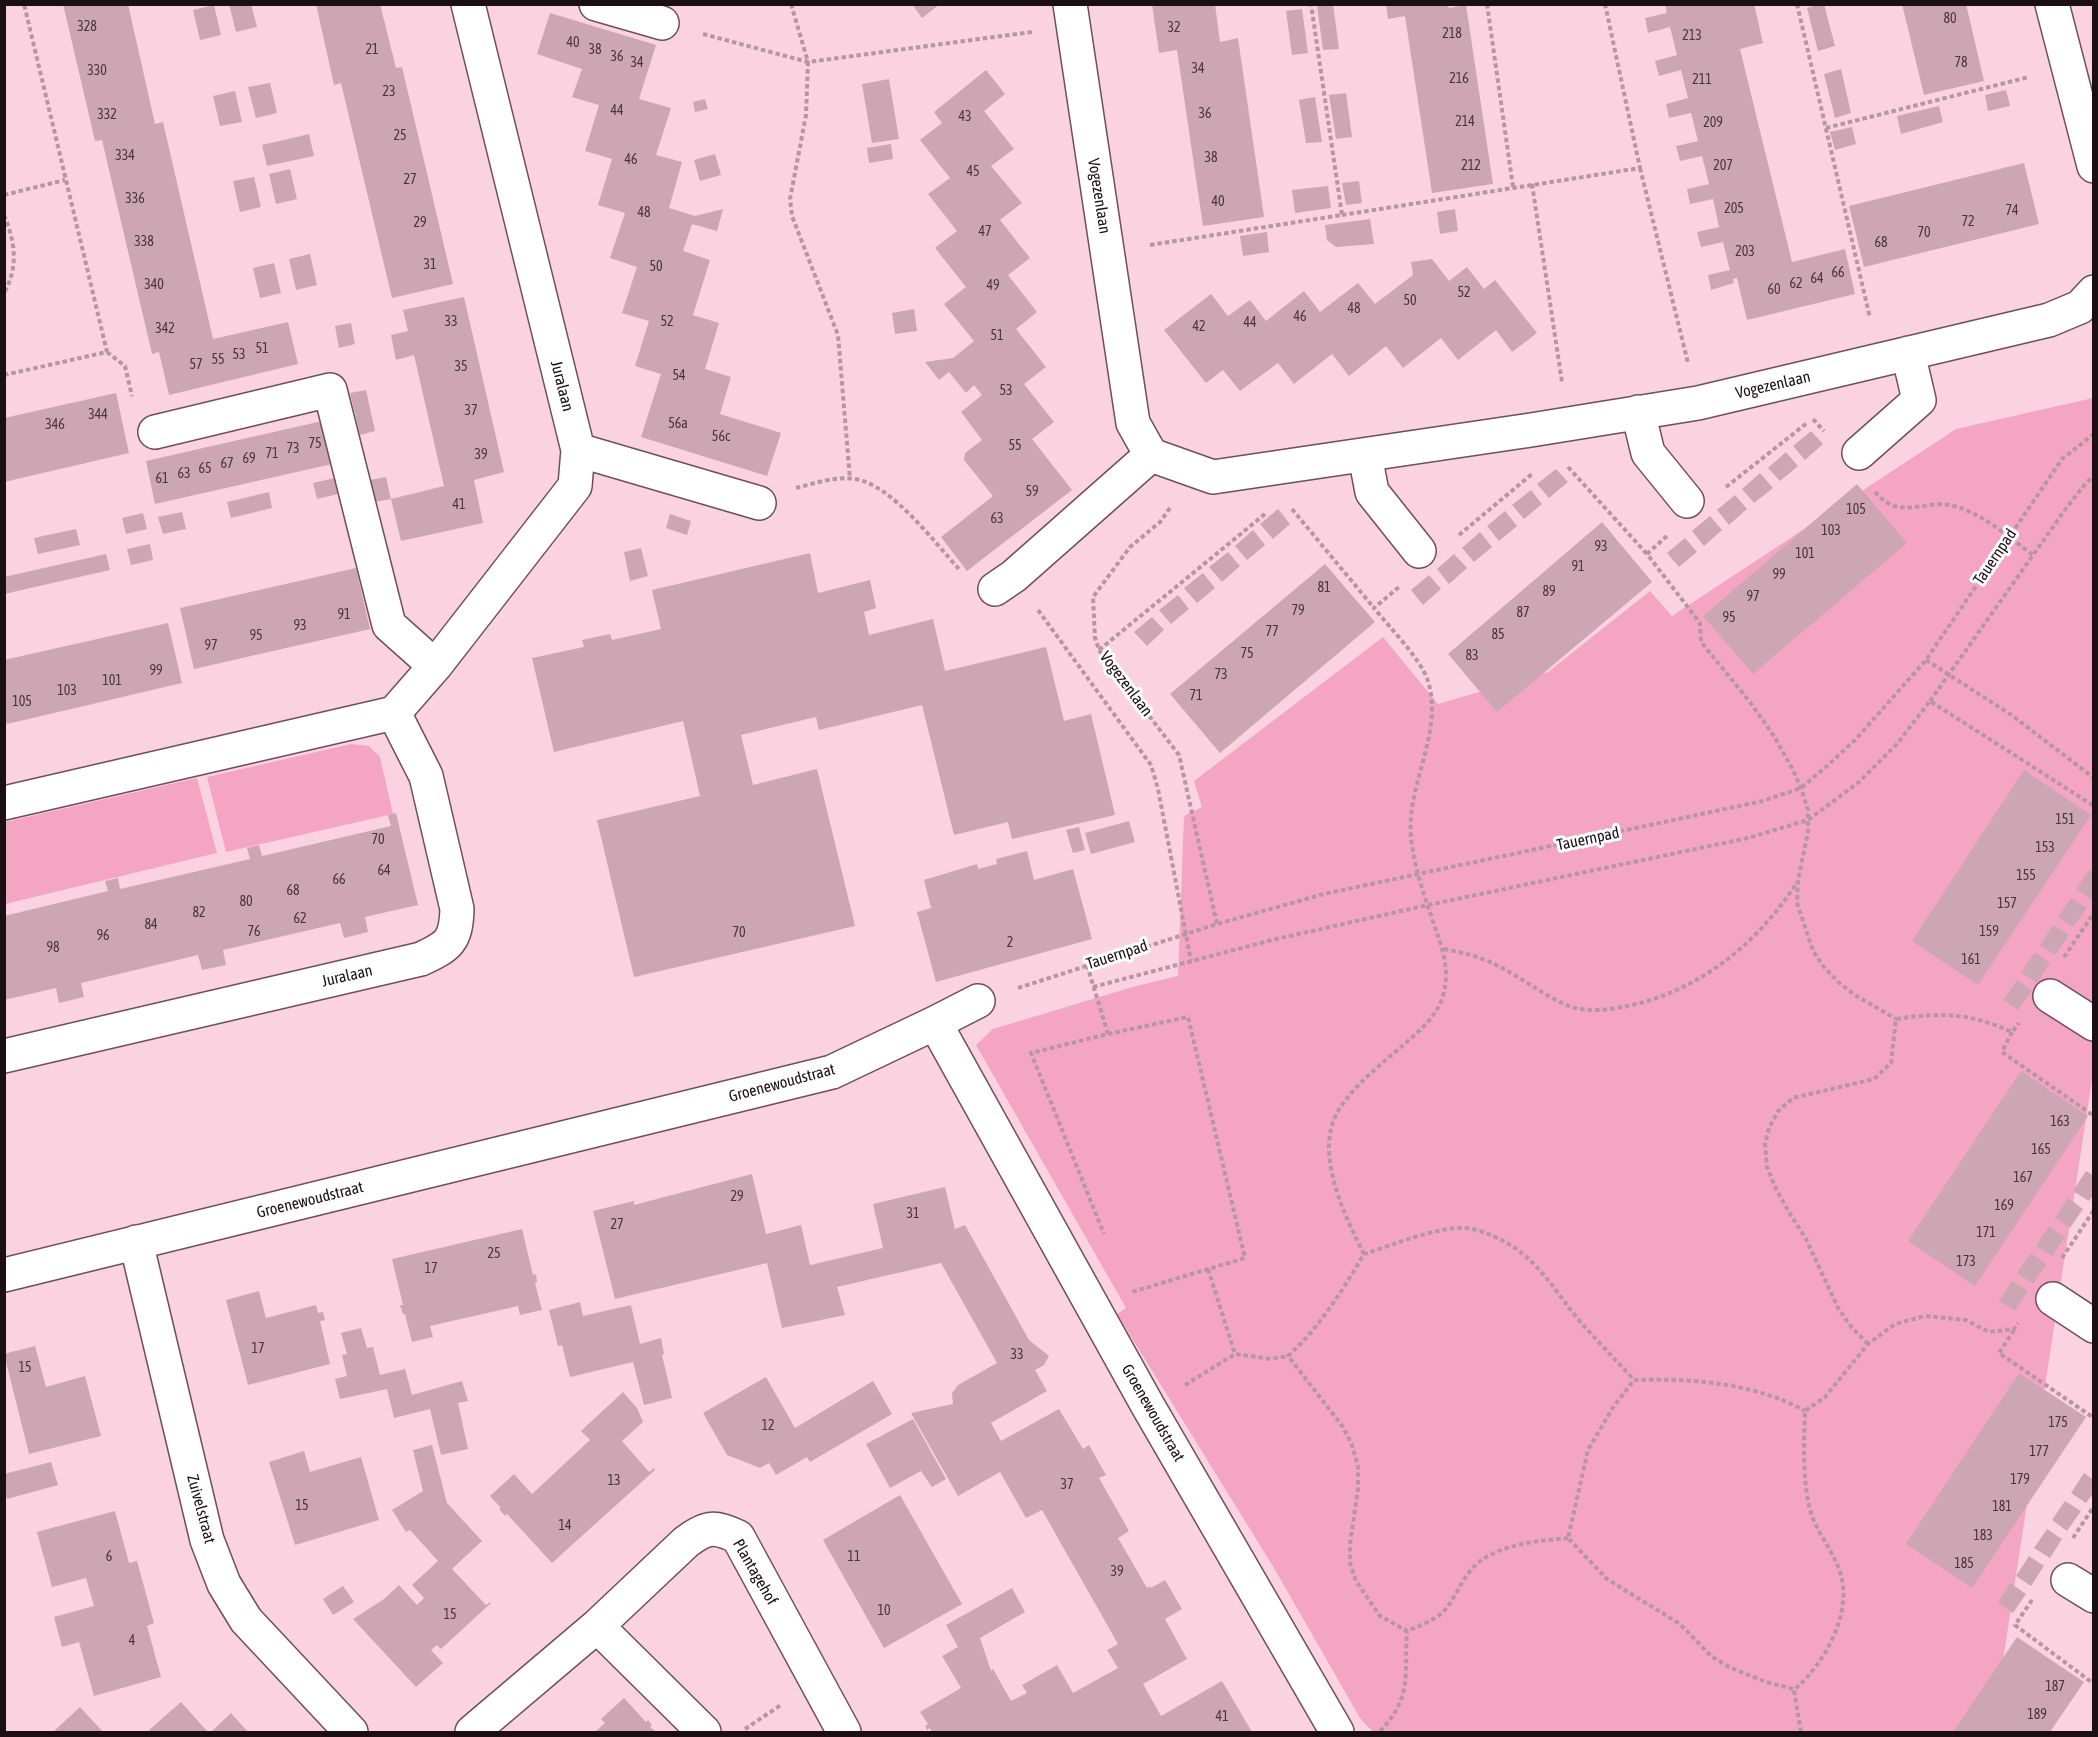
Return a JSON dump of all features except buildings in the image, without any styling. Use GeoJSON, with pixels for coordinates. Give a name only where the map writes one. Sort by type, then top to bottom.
{"type":"FeatureCollection","features":[{"type":"Feature","properties":{"kind":"street","name":"Juralaan"},"geometry":{"type":"LineString","coordinates":[[4,1056],[421,959],[443,949],[451,938],[457,923],[457,909],[426,776],[394,713],[435,666],[575,486],[578,450],[468,4]]}},
{"type":"Feature","properties":{"kind":"street"},"geometry":{"type":"LineString","coordinates":[[596,4],[662,23]]}},
{"type":"Feature","properties":{"kind":"street"},"geometry":{"type":"LineString","coordinates":[[2052,4],[2094,166]]}},
{"type":"Feature","properties":{"kind":"street","name":"Vogezenlaan"},"geometry":{"type":"LineString","coordinates":[[1072,14],[1133,423],[1151,455],[1213,477],[1698,403],[2049,320],[2080,307],[2094,292]]}},
{"type":"Feature","properties":{"kind":"street"},"geometry":{"type":"LineString","coordinates":[[1854,456],[1919,400],[1894,356]]}},
{"type":"Feature","properties":{"kind":"street"},"geometry":{"type":"LineString","coordinates":[[155,432],[330,390],[389,625],[435,666]]}},
{"type":"Feature","properties":{"kind":"street"},"geometry":{"type":"LineString","coordinates":[[1638,412],[1647,453],[1691,506]]}},
{"type":"Feature","properties":{"kind":"street"},"geometry":{"type":"LineString","coordinates":[[578,450],[759,502]]}},
{"type":"Feature","properties":{"kind":"street"},"geometry":{"type":"LineString","coordinates":[[1004,583],[1151,455]]}},
{"type":"Feature","properties":{"kind":"street"},"geometry":{"type":"LineString","coordinates":[[1365,455],[1372,492],[1424,556]]}},
{"type":"Feature","properties":{"kind":"street"},"geometry":{"type":"LineString","coordinates":[[4,803],[394,713]]}},
{"type":"Feature","properties":{"kind":"street"},"geometry":{"type":"LineString","coordinates":[[2046,993],[2094,1024]]}},
{"type":"Feature","properties":{"kind":"street"},"geometry":{"type":"LineString","coordinates":[[935,1023],[978,1001]]}},
{"type":"Feature","properties":{"kind":"street","name":"Groenewoudstraat"},"geometry":{"type":"LineString","coordinates":[[4,1275],[832,1072],[935,1023],[1148,1406],[1337,1732]]}},
{"type":"Feature","properties":{"kind":"street","name":"Zuivelstraat"},"geometry":{"type":"LineString","coordinates":[[136,1242],[207,1540],[224,1584],[246,1620],[351,1732]]}},
{"type":"Feature","properties":{"kind":"street"},"geometry":{"type":"LineString","coordinates":[[2046,1295],[2094,1326]]}},
{"type":"Feature","properties":{"kind":"street","name":"Plantagehof"},"geometry":{"type":"LineString","coordinates":[[472,1732],[597,1626],[686,1542],[699,1532],[712,1528],[724,1530],[738,1537],[844,1732]]}},
{"type":"Feature","properties":{"kind":"street"},"geometry":{"type":"LineString","coordinates":[[597,1626],[704,1732]]}},
{"type":"Feature","properties":{"kind":"path"},"geometry":{"type":"LineString","coordinates":[[24,4],[107,352],[125,366],[133,400],[155,432]]}},
{"type":"Feature","properties":{"kind":"path"},"geometry":{"type":"LineString","coordinates":[[791,4],[808,62],[806,115],[789,199],[801,242],[838,335],[850,479]]}},
{"type":"Feature","properties":{"kind":"path"},"geometry":{"type":"LineString","coordinates":[[1311,4],[1342,215]]}},
{"type":"Feature","properties":{"kind":"path"},"geometry":{"type":"LineString","coordinates":[[1487,4],[1513,187]]}},
{"type":"Feature","properties":{"kind":"path"},"geometry":{"type":"LineString","coordinates":[[1605,4],[1640,168],[1698,403]]}},
{"type":"Feature","properties":{"kind":"path"},"geometry":{"type":"LineString","coordinates":[[1797,4],[1826,128],[1894,356]]}},
{"type":"Feature","properties":{"kind":"path"},"geometry":{"type":"LineString","coordinates":[[662,23],[808,62],[1024,34],[1072,14]]}},
{"type":"Feature","properties":{"kind":"path"},"geometry":{"type":"LineString","coordinates":[[1826,128],[2068,67]]}},
{"type":"Feature","properties":{"kind":"path"},"geometry":{"type":"LineString","coordinates":[[1108,251],[1640,168]]}},
{"type":"Feature","properties":{"kind":"path"},"geometry":{"type":"LineString","coordinates":[[4,195],[65,180]]}},
{"type":"Feature","properties":{"kind":"path"},"geometry":{"type":"LineString","coordinates":[[1532,184],[1568,424]]}},
{"type":"Feature","properties":{"kind":"path"},"geometry":{"type":"LineString","coordinates":[[4,215],[15,248],[10,283],[4,292]]}},
{"type":"Feature","properties":{"kind":"path"},"geometry":{"type":"LineString","coordinates":[[4,375],[107,352]]}},
{"type":"Feature","properties":{"kind":"path"},"geometry":{"type":"LineString","coordinates":[[1647,554],[1691,506],[1813,418],[1854,456],[1883,501],[1894,506],[1914,508],[1952,505],[1968,511],[2008,536],[2034,556]]}},
{"type":"Feature","properties":{"kind":"path","name":"Tauernpad"},"geometry":{"type":"LineString","coordinates":[[978,1001],[1217,924],[1324,894],[1763,801],[1801,788],[1855,740],[1926,660],[2062,459],[2094,434]]}},
{"type":"Feature","properties":{"kind":"path"},"geometry":{"type":"LineString","coordinates":[[1564,462],[1647,554],[1700,623],[1701,642],[1750,702],[1774,736],[1792,768],[1808,810],[1806,852],[1798,880],[1797,903],[1813,951],[1823,966],[1855,995],[1896,1019],[1926,1014],[1955,1014],[1976,1018],[2012,1032]]}},
{"type":"Feature","properties":{"kind":"path"},"geometry":{"type":"LineString","coordinates":[[1374,608],[1424,556],[1538,469]]}},
{"type":"Feature","properties":{"kind":"path","name":"Vogezenlaan"},"geometry":{"type":"LineString","coordinates":[[1197,471],[1160,522],[1130,547],[1093,597],[1095,638],[1099,650],[1179,755],[1217,924]]}},
{"type":"Feature","properties":{"kind":"path"},"geometry":{"type":"LineString","coordinates":[[1094,987],[1191,961],[1428,905],[1748,838],[1808,820],[1832,803],[1897,744],[2067,507],[2094,476]]}},
{"type":"Feature","properties":{"kind":"path"},"geometry":{"type":"LineString","coordinates":[[759,502],[771,506],[775,494],[835,479],[856,479],[880,489],[906,511],[972,584],[984,576],[1004,583],[1151,765],[1158,789],[1191,961]]}},
{"type":"Feature","properties":{"kind":"path"},"geometry":{"type":"LineString","coordinates":[[1099,650],[1274,507]]}},
{"type":"Feature","properties":{"kind":"path"},"geometry":{"type":"LineString","coordinates":[[1291,508],[1423,669],[1432,704],[1430,730],[1412,807],[1411,835],[1418,875],[1444,950],[1446,974],[1443,996],[1433,1017],[1362,1081],[1338,1110],[1330,1132],[1330,1171],[1364,1254]]}},
{"type":"Feature","properties":{"kind":"path"},"geometry":{"type":"LineString","coordinates":[[1926,660],[2010,714],[2094,778]]}},
{"type":"Feature","properties":{"kind":"path"},"geometry":{"type":"LineString","coordinates":[[1930,700],[2094,806]]}},
{"type":"Feature","properties":{"kind":"path"},"geometry":{"type":"LineString","coordinates":[[1444,950],[1488,961],[1546,995],[1574,1008],[1607,1010],[1646,1003],[1685,987],[1727,961],[1760,930],[1785,901],[1798,880]]}},
{"type":"Feature","properties":{"kind":"path"},"geometry":{"type":"LineString","coordinates":[[2094,913],[2046,993],[2012,1032],[2002,1052],[2094,1116]]}},
{"type":"Feature","properties":{"kind":"path"},"geometry":{"type":"LineString","coordinates":[[1087,965],[1108,1034]]}},
{"type":"Feature","properties":{"kind":"path"},"geometry":{"type":"LineString","coordinates":[[1106,1239],[1030,1053],[1188,1017],[1245,1258],[1129,1293]]}},
{"type":"Feature","properties":{"kind":"path"},"geometry":{"type":"LineString","coordinates":[[1868,1344],[1838,1308],[1806,1239],[1775,1187],[1767,1167],[1765,1144],[1769,1128],[1778,1111],[1792,1098],[1874,1079],[1891,1063],[1896,1019]]}},
{"type":"Feature","properties":{"kind":"path"},"geometry":{"type":"LineString","coordinates":[[2094,1210],[2046,1295],[2014,1329],[1999,1353],[2094,1418]]}},
{"type":"Feature","properties":{"kind":"path"},"geometry":{"type":"LineString","coordinates":[[1148,1406],[1235,1354],[1271,1359],[1288,1356],[1306,1340],[1331,1309],[1364,1254],[1438,1232],[1463,1228],[1485,1233],[1507,1242],[1526,1256],[1542,1271],[1590,1333],[1634,1380],[1691,1380],[1723,1385],[1770,1395],[1804,1411]]}},
{"type":"Feature","properties":{"kind":"path"},"geometry":{"type":"LineString","coordinates":[[1208,1269],[1235,1354]]}},
{"type":"Feature","properties":{"kind":"path"},"geometry":{"type":"LineString","coordinates":[[1804,1411],[1825,1397],[1868,1344],[1895,1324],[1925,1316],[1966,1320],[1989,1332],[2014,1329]]}},
{"type":"Feature","properties":{"kind":"path"},"geometry":{"type":"LineString","coordinates":[[1288,1356],[1343,1427],[1352,1445],[1358,1466],[1358,1489],[1350,1544],[1350,1563],[1356,1581],[1380,1616],[1407,1631]]}},
{"type":"Feature","properties":{"kind":"path"},"geometry":{"type":"LineString","coordinates":[[1568,1538],[1588,1450],[1612,1409],[1634,1380]]}},
{"type":"Feature","properties":{"kind":"path"},"geometry":{"type":"LineString","coordinates":[[1794,1690],[1816,1667],[1839,1622],[1845,1602],[1839,1569],[1815,1523],[1810,1508],[1804,1460],[1804,1411]]}},
{"type":"Feature","properties":{"kind":"path"},"geometry":{"type":"LineString","coordinates":[[1407,1631],[1443,1612],[1465,1578],[1479,1562],[1500,1551],[1526,1543],[1568,1538]]}},
{"type":"Feature","properties":{"kind":"path"},"geometry":{"type":"LineString","coordinates":[[1568,1538],[1607,1579],[1680,1624],[1711,1656],[1729,1667],[1794,1690]]}},
{"type":"Feature","properties":{"kind":"path"},"geometry":{"type":"LineString","coordinates":[[2034,1598],[2015,1625],[2094,1684]]}},
{"type":"Feature","properties":{"kind":"path"},"geometry":{"type":"LineString","coordinates":[[1378,1732],[1393,1718],[1402,1700],[1406,1677],[1407,1631]]}},
{"type":"Feature","properties":{"kind":"path"},"geometry":{"type":"LineString","coordinates":[[739,1732],[816,1682]]}},
{"type":"Feature","properties":{"kind":"path"},"geometry":{"type":"LineString","coordinates":[[1794,1690],[1801,1732]]}},
{"type":"Feature","properties":{"kind":"shaded area"},"geometry":{"type":"Polygon","coordinates":[[[2093,398],[2093,1073],[1992,1732],[1373,1732],[1360,1718],[1274,1568],[1117,1314],[1126,1308],[976,1045],[993,1029],[1136,986],[1178,976],[1184,816],[1202,807],[1194,781],[1383,637],[1438,704],[1548,672],[1650,591],[1672,616],[1956,429],[2093,398]]]}},
{"type":"Feature","properties":{"kind":"shaded area"},"geometry":{"type":"Polygon","coordinates":[[[351,744],[369,746],[380,757],[393,814],[226,852],[207,777],[351,744]]]}},
{"type":"Feature","properties":{"kind":"shaded area"},"geometry":{"type":"Polygon","coordinates":[[[197,778],[217,853],[5,904],[5,822],[197,778]]]}}]}
